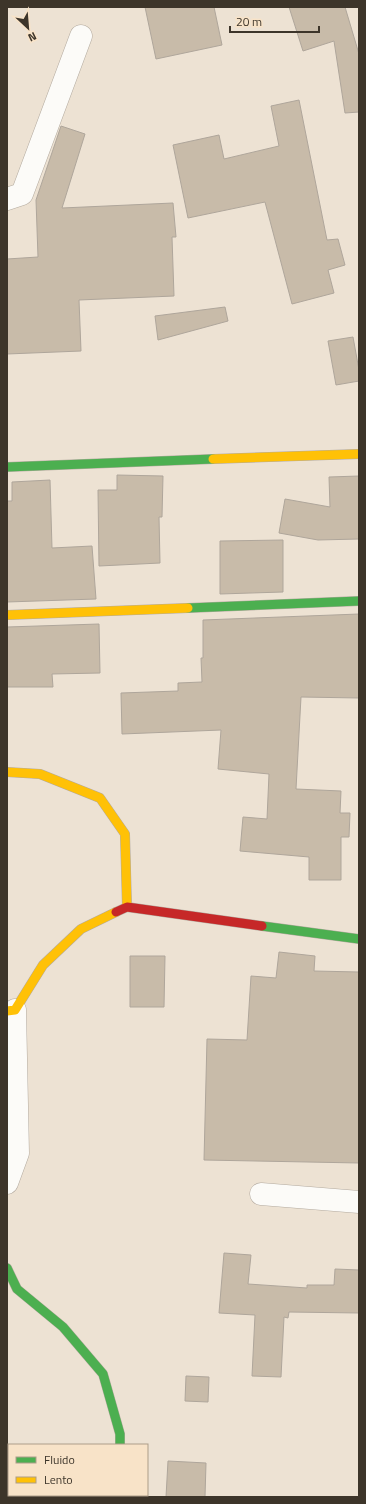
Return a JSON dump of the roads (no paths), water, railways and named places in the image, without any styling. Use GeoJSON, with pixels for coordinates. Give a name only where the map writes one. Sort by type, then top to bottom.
{"type":"FeatureCollection","features":[{"type":"Feature","properties":{"kind":"street"},"geometry":{"type":"LineString","coordinates":[[7,198],[22,194],[81,36]]}},
{"type":"Feature","properties":{"kind":"street"},"geometry":{"type":"LineString","coordinates":[[7,467],[359,454]]}},
{"type":"Feature","properties":{"kind":"street"},"geometry":{"type":"LineString","coordinates":[[7,615],[359,601]]}},
{"type":"Feature","properties":{"kind":"street"},"geometry":{"type":"LineString","coordinates":[[7,772],[40,774],[100,798],[125,834],[127,907]]}},
{"type":"Feature","properties":{"kind":"street"},"geometry":{"type":"LineString","coordinates":[[7,1183],[18,1153],[11,1010],[43,965],[81,928],[127,907],[359,939]]}},
{"type":"Feature","properties":{"kind":"street"},"geometry":{"type":"LineString","coordinates":[[261,1194],[359,1202]]}},
{"type":"Feature","properties":{"kind":"street"},"geometry":{"type":"LineString","coordinates":[[7,1268],[17,1289],[62,1327],[103,1374],[120,1434],[120,1444]]}}]}
